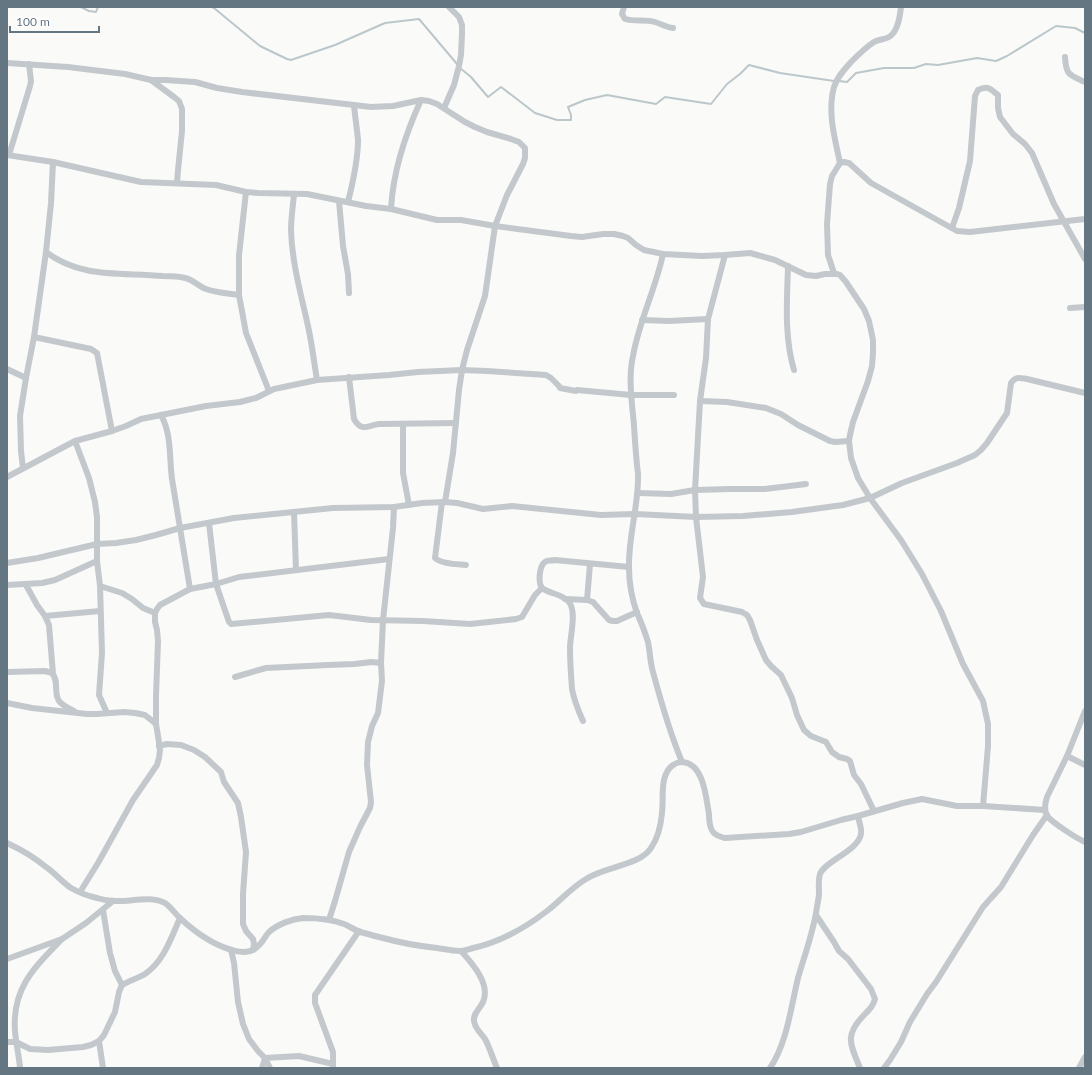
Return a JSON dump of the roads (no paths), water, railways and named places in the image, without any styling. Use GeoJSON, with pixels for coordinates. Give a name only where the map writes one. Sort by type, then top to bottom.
{"type":"FeatureCollection","features":[{"type":"Feature","properties":{"kind":"street"},"geometry":{"type":"LineString","coordinates":[[444,108],[454,85],[461,55],[462,25],[459,17],[449,7]]}},
{"type":"Feature","properties":{"kind":"street"},"geometry":{"type":"LineString","coordinates":[[624,7],[622,14],[625,19],[653,22],[673,28]]}},
{"type":"Feature","properties":{"kind":"street"},"geometry":{"type":"LineString","coordinates":[[834,273],[828,255],[827,224],[830,184],[832,176],[840,163],[832,129],[832,98],[834,86],[841,73],[866,48],[876,41],[887,38],[894,32],[900,17],[901,7]]}},
{"type":"Feature","properties":{"kind":"street"},"geometry":{"type":"LineString","coordinates":[[1065,57],[1066,69],[1072,76],[1085,82]]}},
{"type":"Feature","properties":{"kind":"street"},"geometry":{"type":"LineString","coordinates":[[7,63],[68,67],[125,74],[151,80],[195,82],[217,88],[242,92],[354,105],[393,106],[421,100],[429,101],[444,108],[475,127],[515,140],[523,145],[525,148],[525,158],[501,208],[496,226],[485,296],[462,370],[453,453],[443,502],[435,558],[442,562],[466,565]]}},
{"type":"Feature","properties":{"kind":"street"},"geometry":{"type":"LineString","coordinates":[[29,64],[31,81],[30,86],[8,155],[53,162],[141,182],[216,184],[246,192],[265,194],[307,194],[366,206],[391,209],[437,220],[461,220],[571,236],[582,237],[614,234],[628,238],[644,250],[663,254],[702,256],[750,253],[775,260],[806,275],[816,276],[834,273],[844,278],[861,302],[868,320],[873,340],[874,353],[868,381],[853,422],[849,441],[851,458],[858,478],[870,498],[901,540],[922,574],[941,611],[963,664],[983,701],[988,724],[988,746],[983,806]]}},
{"type":"Feature","properties":{"kind":"street"},"geometry":{"type":"LineString","coordinates":[[151,80],[179,101],[182,109],[182,131],[177,183]]}},
{"type":"Feature","properties":{"kind":"street"},"geometry":{"type":"LineString","coordinates":[[952,228],[959,208],[970,161],[975,96],[978,90],[982,88],[991,88],[998,95],[998,108],[1000,116],[1013,134],[1025,144],[1032,153],[1054,204],[1085,259]]}},
{"type":"Feature","properties":{"kind":"street"},"geometry":{"type":"LineString","coordinates":[[391,209],[394,179],[399,157],[421,100]]}},
{"type":"Feature","properties":{"kind":"street"},"geometry":{"type":"LineString","coordinates":[[348,202],[354,179],[358,140],[354,105]]}},
{"type":"Feature","properties":{"kind":"street"},"geometry":{"type":"LineString","coordinates":[[23,468],[20,416],[34,337],[46,252],[53,162]]}},
{"type":"Feature","properties":{"kind":"street"},"geometry":{"type":"LineString","coordinates":[[840,163],[849,163],[871,183],[915,206],[945,225],[957,230],[970,232],[1085,219]]}},
{"type":"Feature","properties":{"kind":"street"},"geometry":{"type":"LineString","coordinates":[[246,192],[239,255],[239,295],[246,333],[269,391]]}},
{"type":"Feature","properties":{"kind":"street"},"geometry":{"type":"LineString","coordinates":[[294,194],[291,229],[293,254],[299,290],[311,340],[317,380]]}},
{"type":"Feature","properties":{"kind":"street"},"geometry":{"type":"LineString","coordinates":[[339,201],[349,293]]}},
{"type":"Feature","properties":{"kind":"street"},"geometry":{"type":"LineString","coordinates":[[46,252],[63,263],[83,270],[100,273],[142,274],[185,278],[205,289],[215,292],[239,295]]}},
{"type":"Feature","properties":{"kind":"street"},"geometry":{"type":"LineString","coordinates":[[663,254],[637,336],[632,357],[630,376],[638,474],[638,493],[629,550],[629,567],[631,590],[637,612],[647,638],[653,671],[682,762]]}},
{"type":"Feature","properties":{"kind":"street"},"geometry":{"type":"LineString","coordinates":[[725,255],[708,319],[706,358],[700,401],[695,490],[696,517],[703,577],[700,598],[704,604],[742,612],[747,615],[766,660],[770,666],[781,675],[792,698],[802,727],[811,736],[826,742],[832,752],[836,755],[850,761],[854,775],[861,784],[874,811]]}},
{"type":"Feature","properties":{"kind":"street"},"geometry":{"type":"LineString","coordinates":[[788,266],[788,337],[790,355],[794,370]]}},
{"type":"Feature","properties":{"kind":"street"},"geometry":{"type":"LineString","coordinates":[[1070,308],[1085,307]]}},
{"type":"Feature","properties":{"kind":"street"},"geometry":{"type":"LineString","coordinates":[[642,320],[669,321],[708,319]]}},
{"type":"Feature","properties":{"kind":"street"},"geometry":{"type":"LineString","coordinates":[[34,337],[92,349],[97,354],[112,431]]}},
{"type":"Feature","properties":{"kind":"street"},"geometry":{"type":"LineString","coordinates":[[7,369],[26,378]]}},
{"type":"Feature","properties":{"kind":"street"},"geometry":{"type":"LineString","coordinates":[[7,477],[75,441],[112,431],[141,419],[206,406],[240,402],[256,398],[269,391],[317,380],[418,372],[462,370],[487,371],[546,375],[560,386],[560,388],[576,391],[631,395],[674,395]]}},
{"type":"Feature","properties":{"kind":"street"},"geometry":{"type":"LineString","coordinates":[[349,377],[354,419],[358,426],[365,428],[374,424],[456,423]]}},
{"type":"Feature","properties":{"kind":"street"},"geometry":{"type":"LineString","coordinates":[[7,563],[38,558],[97,544],[136,540],[156,536],[180,528],[234,518],[334,508],[394,507],[443,502],[458,503],[484,509],[512,506],[601,515],[635,514],[696,517],[743,516],[792,512],[843,505],[870,498],[902,483],[966,460],[981,450],[1007,414],[1011,383],[1014,379],[1019,378],[1085,393]]}},
{"type":"Feature","properties":{"kind":"street"},"geometry":{"type":"LineString","coordinates":[[700,401],[727,402],[766,408],[782,414],[804,428],[830,441],[849,441]]}},
{"type":"Feature","properties":{"kind":"street"},"geometry":{"type":"LineString","coordinates":[[162,415],[166,423],[168,434],[172,478],[190,589]]}},
{"type":"Feature","properties":{"kind":"street"},"geometry":{"type":"LineString","coordinates":[[403,424],[403,473],[409,505]]}},
{"type":"Feature","properties":{"kind":"street"},"geometry":{"type":"LineString","coordinates":[[75,441],[89,478],[97,517],[97,560],[100,586],[102,653],[98,695],[107,713]]}},
{"type":"Feature","properties":{"kind":"street"},"geometry":{"type":"LineString","coordinates":[[638,493],[671,494],[695,490],[765,489],[806,484]]}},
{"type":"Feature","properties":{"kind":"street"},"geometry":{"type":"LineString","coordinates":[[329,920],[349,852],[370,808],[371,802],[367,765],[368,742],[372,726],[378,713],[382,681],[381,663],[383,648],[383,620],[394,507]]}},
{"type":"Feature","properties":{"kind":"street"},"geometry":{"type":"LineString","coordinates":[[294,512],[296,570]]}},
{"type":"Feature","properties":{"kind":"street"},"geometry":{"type":"LineString","coordinates":[[209,523],[216,584],[229,622],[232,624],[329,615],[371,620],[470,624],[516,620],[522,617],[535,595],[542,588]]}},
{"type":"Feature","properties":{"kind":"street"},"geometry":{"type":"LineString","coordinates":[[80,892],[98,864],[132,800],[157,765],[160,750],[156,724],[158,641],[155,612],[160,605],[190,589],[216,584],[239,577],[389,559]]}},
{"type":"Feature","properties":{"kind":"street"},"geometry":{"type":"LineString","coordinates":[[7,585],[26,585],[54,580],[97,560]]}},
{"type":"Feature","properties":{"kind":"street"},"geometry":{"type":"LineString","coordinates":[[583,721],[576,706],[572,691],[570,646],[573,614],[572,607],[565,599],[542,588],[539,582],[542,565],[545,561],[563,561],[629,567]]}},
{"type":"Feature","properties":{"kind":"street"},"geometry":{"type":"LineString","coordinates":[[587,600],[590,564]]}},
{"type":"Feature","properties":{"kind":"street"},"geometry":{"type":"LineString","coordinates":[[26,585],[49,625],[58,699],[65,706],[75,712]]}},
{"type":"Feature","properties":{"kind":"street"},"geometry":{"type":"LineString","coordinates":[[100,586],[122,593],[144,608],[155,612]]}},
{"type":"Feature","properties":{"kind":"street"},"geometry":{"type":"LineString","coordinates":[[565,599],[587,600],[594,602],[609,620],[613,621],[617,621],[637,612]]}},
{"type":"Feature","properties":{"kind":"street"},"geometry":{"type":"LineString","coordinates":[[45,616],[100,611]]}},
{"type":"Feature","properties":{"kind":"street"},"geometry":{"type":"LineString","coordinates":[[235,677],[266,668],[371,662],[381,663]]}},
{"type":"Feature","properties":{"kind":"street"},"geometry":{"type":"LineString","coordinates":[[7,672],[45,671],[54,674]]}},
{"type":"Feature","properties":{"kind":"street"},"geometry":{"type":"LineString","coordinates":[[7,703],[32,708],[97,714],[124,712],[141,714],[156,724]]}},
{"type":"Feature","properties":{"kind":"street"},"geometry":{"type":"LineString","coordinates":[[1085,711],[1067,756],[1045,802],[1046,813],[1052,821],[1085,842]]}},
{"type":"Feature","properties":{"kind":"street"},"geometry":{"type":"LineString","coordinates":[[159,746],[171,743],[181,745],[194,750],[205,757],[221,772],[224,782],[238,803],[246,852],[243,894],[243,924],[254,944],[253,950]]}},
{"type":"Feature","properties":{"kind":"street"},"geometry":{"type":"LineString","coordinates":[[1067,756],[1085,765]]}},
{"type":"Feature","properties":{"kind":"street"},"geometry":{"type":"LineString","coordinates":[[7,843],[44,865],[71,888],[95,898],[113,901],[155,900],[164,903],[180,918],[207,939],[231,950],[242,952],[253,950],[258,947],[271,930],[280,924],[300,918],[329,920],[359,931],[421,947],[462,951],[486,945],[515,932],[547,912],[573,888],[590,876],[638,859],[647,853],[656,837],[660,824],[666,775],[672,766],[678,762],[692,765],[698,770],[707,800],[712,832],[717,836],[725,838],[801,832],[922,799],[957,806],[983,806],[1046,813]]}},
{"type":"Feature","properties":{"kind":"street"},"geometry":{"type":"LineString","coordinates":[[884,1068],[902,1042],[910,1022],[927,994],[983,907],[1000,886],[1046,813]]}},
{"type":"Feature","properties":{"kind":"street"},"geometry":{"type":"LineString","coordinates":[[770,1068],[778,1056],[784,1039],[796,985],[816,916],[822,871],[849,850],[860,838],[861,831],[858,816]]}},
{"type":"Feature","properties":{"kind":"street"},"geometry":{"type":"LineString","coordinates":[[20,1068],[19,1052],[15,1032],[15,1012],[17,1001],[28,976],[38,963],[62,939],[86,923],[113,901]]}},
{"type":"Feature","properties":{"kind":"street"},"geometry":{"type":"LineString","coordinates":[[103,910],[110,953],[115,971],[122,985]]}},
{"type":"Feature","properties":{"kind":"street"},"geometry":{"type":"LineString","coordinates":[[816,916],[839,950],[848,959],[871,990],[875,999],[872,1007],[855,1026],[850,1039],[860,1068]]}},
{"type":"Feature","properties":{"kind":"street"},"geometry":{"type":"LineString","coordinates":[[7,1042],[16,1042],[30,1049],[48,1050],[83,1047],[99,1042],[115,1012],[122,985],[144,974],[157,963],[165,952],[180,918]]}},
{"type":"Feature","properties":{"kind":"street"},"geometry":{"type":"LineString","coordinates":[[265,1058],[299,1056],[333,1066],[333,1052],[315,1003],[315,994],[359,931]]}},
{"type":"Feature","properties":{"kind":"street"},"geometry":{"type":"LineString","coordinates":[[7,959],[62,939]]}},
{"type":"Feature","properties":{"kind":"street"},"geometry":{"type":"LineString","coordinates":[[231,950],[234,963],[238,1002],[243,1024],[252,1044],[265,1058],[270,1068]]}},
{"type":"Feature","properties":{"kind":"street"},"geometry":{"type":"LineString","coordinates":[[462,951],[480,974],[485,996],[483,1003],[474,1015],[474,1023],[477,1030],[486,1040],[496,1068]]}},
{"type":"Feature","properties":{"kind":"street"},"geometry":{"type":"LineString","coordinates":[[99,1042],[103,1068]]}},
{"type":"Feature","properties":{"kind":"street"},"geometry":{"type":"LineString","coordinates":[[1079,1068],[1085,1057]]}},
{"type":"Feature","properties":{"kind":"street"},"geometry":{"type":"LineString","coordinates":[[262,1068],[265,1058]]}},
{"type":"Feature","properties":{"kind":"waterway"},"geometry":{"type":"LineString","coordinates":[[81,7],[89,11],[96,12],[98,7]]}},
{"type":"Feature","properties":{"kind":"waterway"},"geometry":{"type":"LineString","coordinates":[[212,7],[260,46],[291,60],[335,45],[385,23],[419,19],[457,64]]}},
{"type":"Feature","properties":{"kind":"waterway"},"geometry":{"type":"LineString","coordinates":[[839,81],[847,82],[856,73],[884,68],[914,68],[926,64],[938,65],[977,58],[996,61],[1007,56],[1056,26],[1075,28],[1085,33]]}},
{"type":"Feature","properties":{"kind":"waterway"},"geometry":{"type":"LineString","coordinates":[[460,68],[471,77],[488,97],[501,87],[535,113],[557,120],[571,120],[568,107],[585,100],[607,95],[656,104],[665,97],[711,104],[727,84],[749,65],[780,73],[834,81]]}}]}
